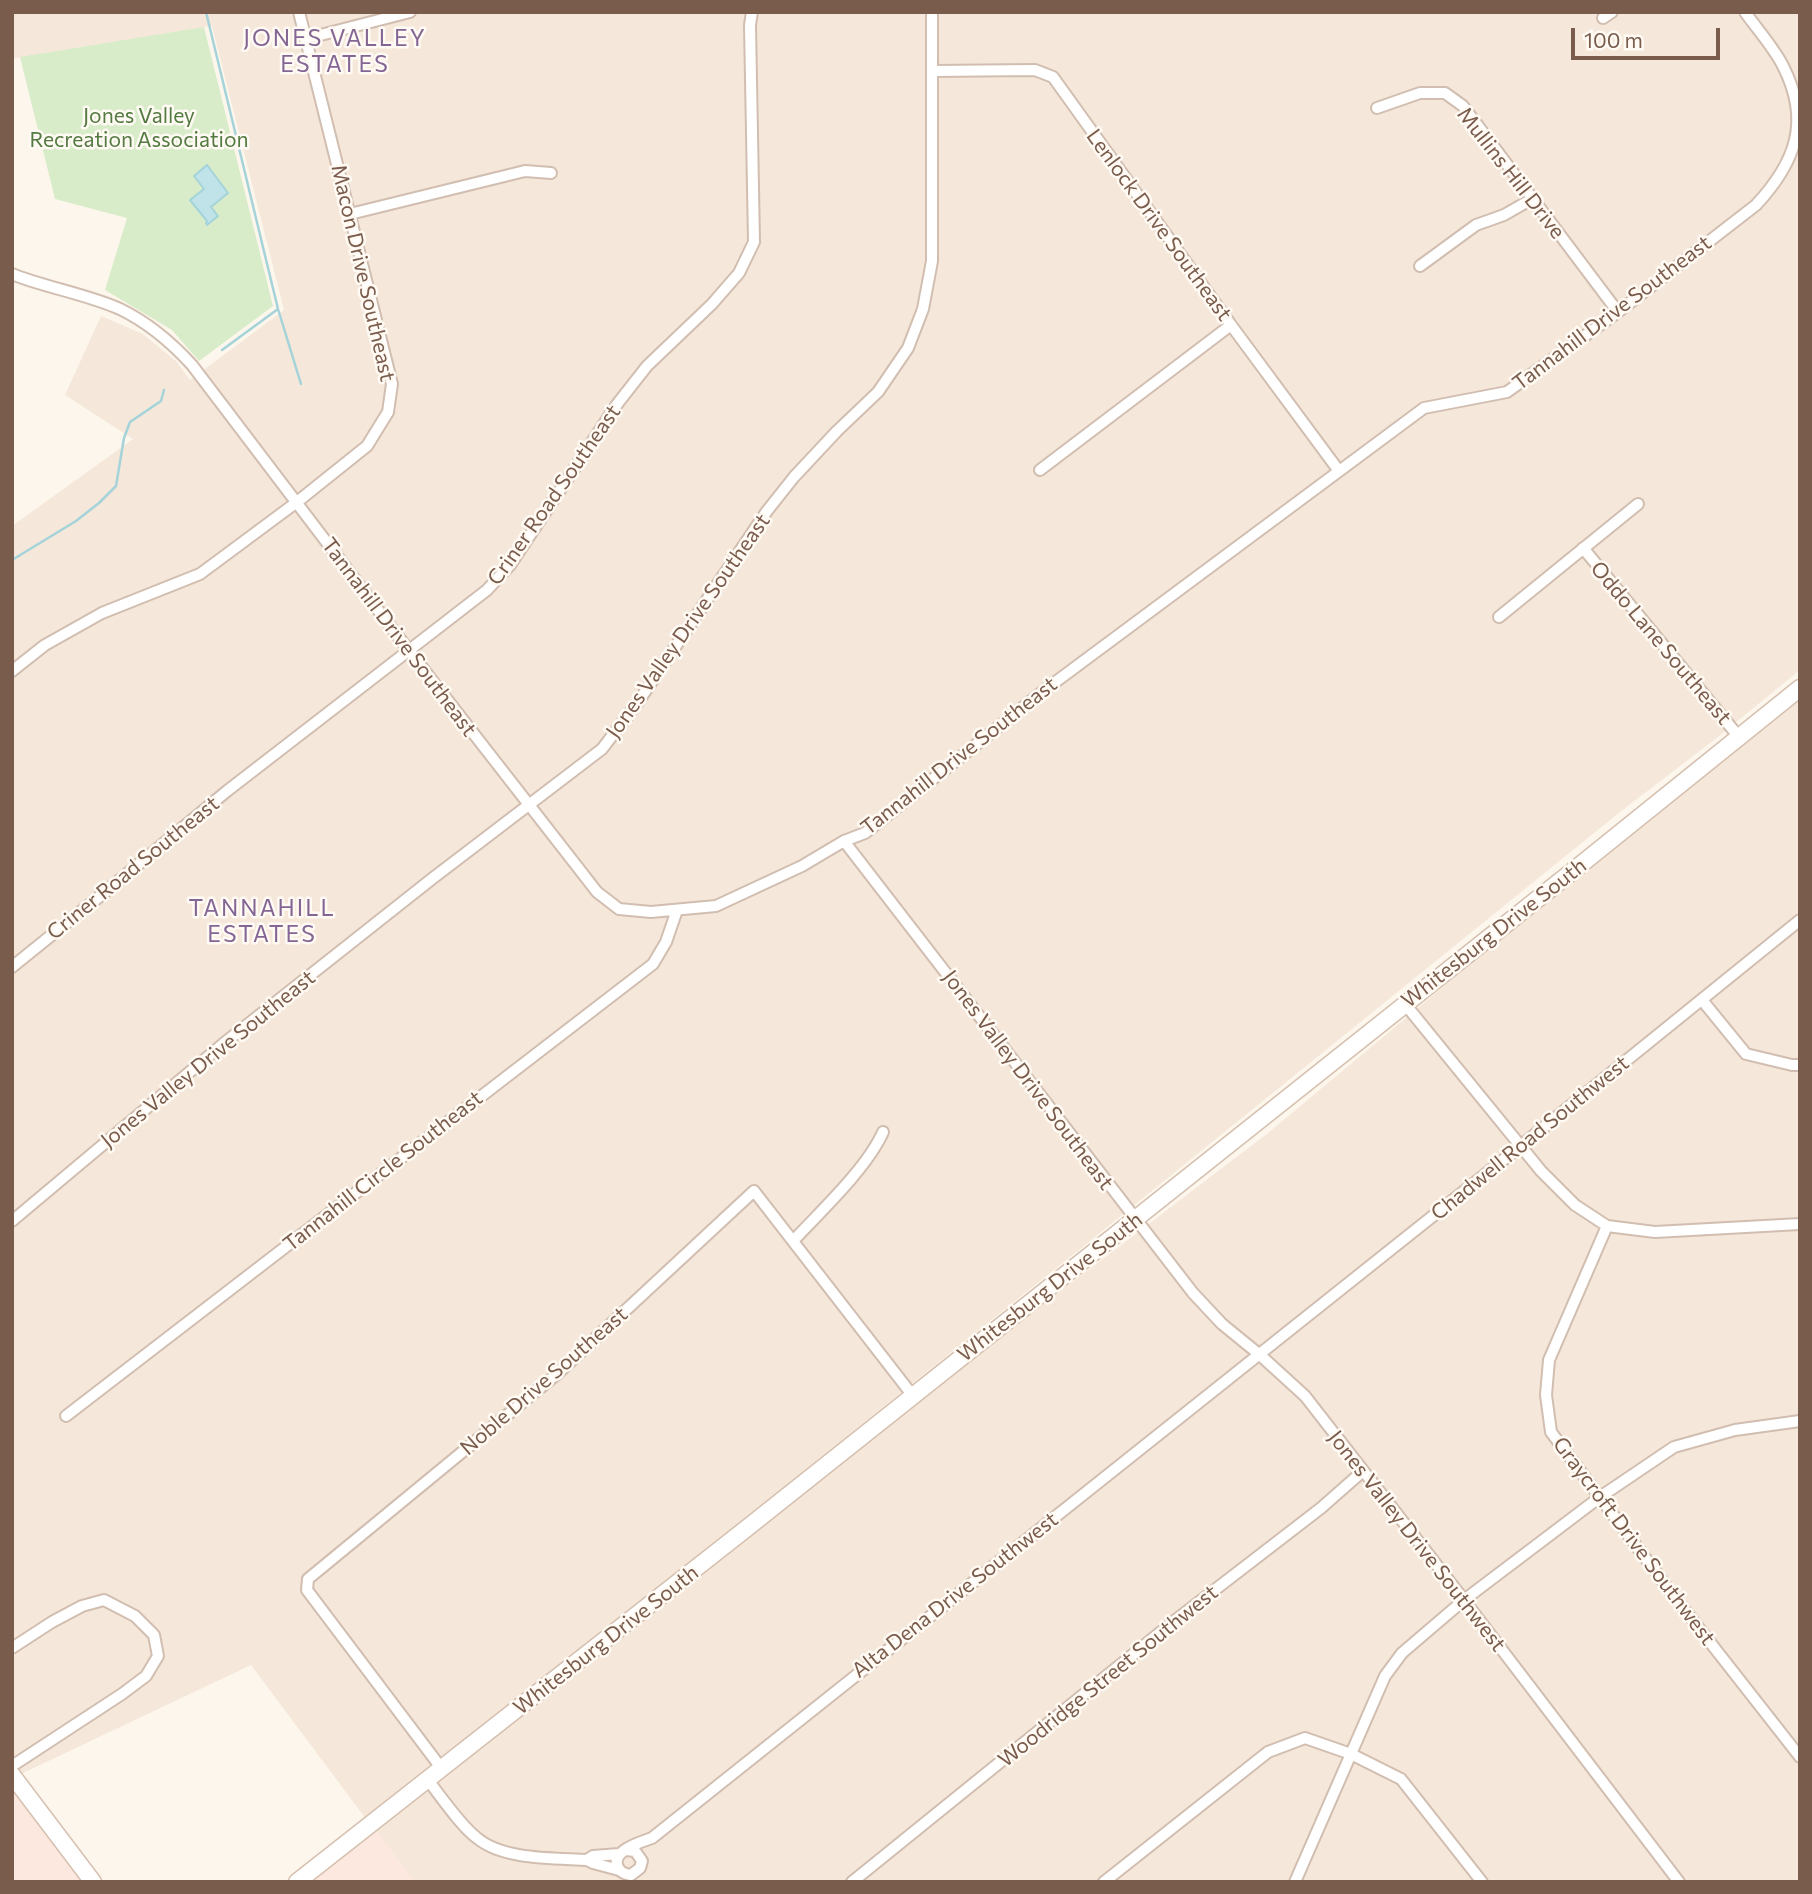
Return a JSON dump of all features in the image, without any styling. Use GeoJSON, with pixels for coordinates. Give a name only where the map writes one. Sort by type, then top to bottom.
{"type":"FeatureCollection","features":[{"type":"Feature","properties":{"kind":"main road","name":"Whitesburg Drive South"},"geometry":{"type":"LineString","coordinates":[[297,1882],[913,1396],[1800,688]]}},
{"type":"Feature","properties":{"kind":"main road"},"geometry":{"type":"LineString","coordinates":[[12,1774],[93,1882]]}},
{"type":"Feature","properties":{"kind":"street","name":"Macon Drive Southeast"},"geometry":{"type":"LineString","coordinates":[[12,670],[45,645],[102,613],[200,575],[367,446],[388,411],[392,384],[299,12]]}},
{"type":"Feature","properties":{"kind":"street"},"geometry":{"type":"LineString","coordinates":[[306,40],[410,12]]}},
{"type":"Feature","properties":{"kind":"street","name":"Criner Road Southeast"},"geometry":{"type":"LineString","coordinates":[[12,967],[227,791],[487,590],[510,565],[618,403],[647,366],[712,304],[739,273],[754,242],[750,25],[752,12]]}},
{"type":"Feature","properties":{"kind":"street","name":"Jones Valley Drive Southeast"},"geometry":{"type":"LineString","coordinates":[[12,1221],[223,1044],[602,749],[638,702],[767,511],[794,477],[878,392],[908,348],[923,309],[932,261],[932,12]]}},
{"type":"Feature","properties":{"kind":"street","name":"Tannahill Drive Southeast"},"geometry":{"type":"LineString","coordinates":[[12,275],[120,310],[172,342],[597,892],[619,909],[651,912],[716,906],[865,833],[1046,689],[1423,408],[1507,392],[1618,312],[1756,205],[1774,186],[1788,163],[1798,129],[1795,96],[1783,64],[1745,12]]}},
{"type":"Feature","properties":{"kind":"street","name":"Lenlock Drive Southeast"},"geometry":{"type":"LineString","coordinates":[[932,71],[1035,70],[1053,77],[1339,471]]}},
{"type":"Feature","properties":{"kind":"street","name":"Mullins Hill Drive"},"geometry":{"type":"LineString","coordinates":[[1377,108],[1420,93],[1445,93],[1463,106],[1618,312]]}},
{"type":"Feature","properties":{"kind":"street"},"geometry":{"type":"LineString","coordinates":[[350,214],[525,171],[551,173]]}},
{"type":"Feature","properties":{"kind":"street"},"geometry":{"type":"LineString","coordinates":[[1420,266],[1476,225],[1504,215],[1532,200]]}},
{"type":"Feature","properties":{"kind":"street"},"geometry":{"type":"LineString","coordinates":[[1040,470],[1231,325]]}},
{"type":"Feature","properties":{"kind":"street"},"geometry":{"type":"LineString","coordinates":[[1499,617],[1638,504]]}},
{"type":"Feature","properties":{"kind":"street","name":"Oddo Lane Southeast"},"geometry":{"type":"LineString","coordinates":[[1583,548],[1739,737]]}},
{"type":"Feature","properties":{"kind":"street","name":"Jones Valley Drive Southeast"},"geometry":{"type":"LineString","coordinates":[[844,841],[1135,1219]]}},
{"type":"Feature","properties":{"kind":"street","name":"Tannahill Circle Southeast"},"geometry":{"type":"LineString","coordinates":[[66,1416],[653,964],[666,942],[677,910]]}},
{"type":"Feature","properties":{"kind":"street","name":"Chadwell Road Southwest"},"geometry":{"type":"LineString","coordinates":[[1260,1355],[1800,920]]}},
{"type":"Feature","properties":{"kind":"street"},"geometry":{"type":"LineString","coordinates":[[1702,1000],[1746,1054],[1800,1065]]}},
{"type":"Feature","properties":{"kind":"street"},"geometry":{"type":"LineString","coordinates":[[1405,1004],[1541,1171],[1575,1205],[1607,1226],[1655,1233],[1800,1224]]}},
{"type":"Feature","properties":{"kind":"street"},"geometry":{"type":"LineString","coordinates":[[794,1240],[850,1179],[883,1132]]}},
{"type":"Feature","properties":{"kind":"street","name":"Noble Drive Southeast"},"geometry":{"type":"LineString","coordinates":[[442,1769],[307,1590],[308,1579],[557,1374],[754,1191],[913,1396]]}},
{"type":"Feature","properties":{"kind":"street","name":"Jones Valley Drive Southwest"},"geometry":{"type":"LineString","coordinates":[[1135,1219],[1215,1317],[1305,1396],[1679,1882]]}},
{"type":"Feature","properties":{"kind":"street","name":"Graycroft Drive Southwest"},"geometry":{"type":"LineString","coordinates":[[1607,1226],[1549,1360],[1546,1395],[1551,1432],[1673,1595],[1800,1757]]}},
{"type":"Feature","properties":{"kind":"street","name":"Alta Dena Drive Southwest"},"geometry":{"type":"LineString","coordinates":[[587,1860],[593,1856],[623,1852],[652,1838],[884,1651],[1260,1355]]}},
{"type":"Feature","properties":{"kind":"street"},"geometry":{"type":"LineString","coordinates":[[1295,1882],[1385,1676],[1402,1653],[1464,1600],[1600,1497],[1674,1447],[1735,1430],[1800,1421]]}},
{"type":"Feature","properties":{"kind":"street","name":"Woodridge Street Southwest"},"geometry":{"type":"LineString","coordinates":[[852,1882],[1177,1619],[1321,1508],[1363,1471]]}},
{"type":"Feature","properties":{"kind":"street"},"geometry":{"type":"LineString","coordinates":[[12,1648],[82,1606],[104,1600],[135,1616],[154,1635],[158,1656],[146,1676],[12,1766]]}},
{"type":"Feature","properties":{"kind":"street"},"geometry":{"type":"LineString","coordinates":[[1104,1882],[1268,1752],[1305,1738],[1350,1754],[1401,1779],[1482,1882]]}},
{"type":"Feature","properties":{"kind":"street"},"geometry":{"type":"LineString","coordinates":[[428,1780],[475,1838],[499,1850],[587,1860],[627,1876],[634,1874],[641,1865]]}},
{"type":"Feature","properties":{"kind":"street","name":"Alta Dena Drive Southwest"},"geometry":{"type":"LineString","coordinates":[[641,1865],[652,1838]]}},
{"type":"Feature","properties":{"kind":"street"},"geometry":{"type":"LineString","coordinates":[[627,1876],[616,1862],[623,1852],[635,1851],[641,1857],[646,1882]]}},
{"type":"Feature","properties":{"kind":"shaded area"},"geometry":{"type":"Polygon","coordinates":[[[12,12],[1800,12],[1800,670],[402,1793],[1268,1133],[1800,689],[1800,1882],[413,1882],[251,1665],[21,1774],[12,1763],[12,526],[133,439],[65,395],[101,316],[143,334],[177,362],[190,380],[284,310],[212,26],[12,59],[12,12]]]}},
{"type":"Feature","properties":{"kind":"shaded area"},"geometry":{"type":"Polygon","coordinates":[[[12,1775],[91,1882],[12,1882],[12,1775]]]}},
{"type":"Feature","properties":{"kind":"shaded area"},"geometry":{"type":"Polygon","coordinates":[[[368,1820],[415,1882],[287,1882],[368,1820]]]}},
{"type":"Feature","properties":{"kind":"green space","name":"Jones Valley Recreation Association"},"geometry":{"type":"Polygon","coordinates":[[[204,27],[273,306],[199,361],[172,330],[105,290],[127,218],[55,199],[20,57],[204,27]]]}},
{"type":"Feature","properties":{"kind":"water"},"geometry":{"type":"Polygon","coordinates":[[[207,165],[228,193],[211,207],[218,216],[207,225],[207,221],[190,200],[204,189],[194,176],[207,165]]]}},
{"type":"Feature","properties":{"kind":"waterway"},"geometry":{"type":"LineString","coordinates":[[206,12],[278,309],[301,384]]}},
{"type":"Feature","properties":{"kind":"waterway"},"geometry":{"type":"LineString","coordinates":[[222,350],[278,309]]}},
{"type":"Feature","properties":{"kind":"waterway"},"geometry":{"type":"LineString","coordinates":[[12,560],[76,521],[116,486],[124,438],[130,422],[161,401],[164,390]]}},
{"type":"Feature","properties":{"kind":"district","name":"JONES VALLEY ESTATES"},"geometry":{"type":"Point","coordinates":[335,51]}},
{"type":"Feature","properties":{"kind":"district","name":"TANNAHILL ESTATES"},"geometry":{"type":"Point","coordinates":[262,921]}}]}
